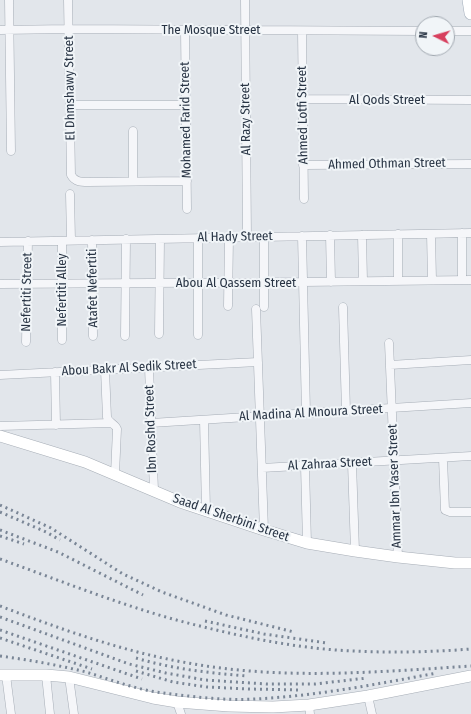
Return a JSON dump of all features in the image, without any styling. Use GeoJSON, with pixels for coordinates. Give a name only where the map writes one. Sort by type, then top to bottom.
{"type":"FeatureCollection","features":[{"type":"Feature","properties":{"kind":"main road"},"geometry":{"type":"LineString","coordinates":[[469,0],[471,13]]}},
{"type":"Feature","properties":{"kind":"main road","name":"Saad Al Sherbini Street"},"geometry":{"type":"LineString","coordinates":[[0,436],[54,451],[115,474],[180,502],[307,543],[355,552],[455,563],[471,563]]}},
{"type":"Feature","properties":{"kind":"main road"},"geometry":{"type":"LineString","coordinates":[[3,675],[46,675],[69,677],[152,698],[177,702],[229,706],[310,709],[471,676]]}},
{"type":"Feature","properties":{"kind":"street"},"geometry":{"type":"LineString","coordinates":[[9,0],[11,151]]}},
{"type":"Feature","properties":{"kind":"street","name":"El Dhmshawy Street"},"geometry":{"type":"LineString","coordinates":[[68,0],[71,175],[73,179],[82,182],[133,181]]}},
{"type":"Feature","properties":{"kind":"street","name":"Al Razy Street"},"geometry":{"type":"LineString","coordinates":[[245,0],[247,237]]}},
{"type":"Feature","properties":{"kind":"street","name":"The Mosque Street"},"geometry":{"type":"LineString","coordinates":[[0,30],[415,31]]}},
{"type":"Feature","properties":{"kind":"street","name":"Mohamed Farid Street"},"geometry":{"type":"LineString","coordinates":[[185,30],[188,209]]}},
{"type":"Feature","properties":{"kind":"street","name":"Ahmed Lotfi Street"},"geometry":{"type":"LineString","coordinates":[[302,31],[304,200]]}},
{"type":"Feature","properties":{"kind":"street"},"geometry":{"type":"LineString","coordinates":[[455,31],[471,31]]}},
{"type":"Feature","properties":{"kind":"street","name":"Al Qods Street"},"geometry":{"type":"LineString","coordinates":[[303,100],[471,100]]}},
{"type":"Feature","properties":{"kind":"street"},"geometry":{"type":"LineString","coordinates":[[70,105],[186,104]]}},
{"type":"Feature","properties":{"kind":"street"},"geometry":{"type":"LineString","coordinates":[[133,131],[133,181],[187,181]]}},
{"type":"Feature","properties":{"kind":"street","name":"Ahmed Othman Street"},"geometry":{"type":"LineString","coordinates":[[304,165],[471,164]]}},
{"type":"Feature","properties":{"kind":"street","name":"Nefertiti Alley"},"geometry":{"type":"LineString","coordinates":[[62,340],[62,284],[70,194]]}},
{"type":"Feature","properties":{"kind":"street"},"geometry":{"type":"LineString","coordinates":[[462,233],[467,280]]}},
{"type":"Feature","properties":{"kind":"street","name":"Al Hady Street"},"geometry":{"type":"LineString","coordinates":[[0,242],[471,233]]}},
{"type":"Feature","properties":{"kind":"street"},"geometry":{"type":"LineString","coordinates":[[398,234],[398,281]]}},
{"type":"Feature","properties":{"kind":"street"},"geometry":{"type":"LineString","coordinates":[[431,234],[432,280]]}},
{"type":"Feature","properties":{"kind":"street"},"geometry":{"type":"LineString","coordinates":[[330,235],[330,282]]}},
{"type":"Feature","properties":{"kind":"street"},"geometry":{"type":"LineString","coordinates":[[362,235],[363,282]]}},
{"type":"Feature","properties":{"kind":"street"},"geometry":{"type":"LineString","coordinates":[[302,236],[306,414]]}},
{"type":"Feature","properties":{"kind":"street"},"geometry":{"type":"LineString","coordinates":[[228,306],[229,237]]}},
{"type":"Feature","properties":{"kind":"street"},"geometry":{"type":"LineString","coordinates":[[264,237],[264,283],[260,308],[258,362],[264,530]]}},
{"type":"Feature","properties":{"kind":"street"},"geometry":{"type":"LineString","coordinates":[[198,238],[198,334]]}},
{"type":"Feature","properties":{"kind":"street"},"geometry":{"type":"LineString","coordinates":[[125,336],[126,239]]}},
{"type":"Feature","properties":{"kind":"street"},"geometry":{"type":"LineString","coordinates":[[159,334],[160,239]]}},
{"type":"Feature","properties":{"kind":"street","name":"Atafet Nefertiti"},"geometry":{"type":"LineString","coordinates":[[92,240],[93,336]]}},
{"type":"Feature","properties":{"kind":"street","name":"Nefertiti Street"},"geometry":{"type":"LineString","coordinates":[[26,342],[28,241]]}},
{"type":"Feature","properties":{"kind":"street","name":"Abou Al Qassem Street"},"geometry":{"type":"LineString","coordinates":[[0,284],[160,284],[467,280]]}},
{"type":"Feature","properties":{"kind":"street"},"geometry":{"type":"LineString","coordinates":[[343,307],[346,411]]}},
{"type":"Feature","properties":{"kind":"street","name":"Ammar Ibn Yaser Street"},"geometry":{"type":"LineString","coordinates":[[389,343],[398,557]]}},
{"type":"Feature","properties":{"kind":"street"},"geometry":{"type":"LineString","coordinates":[[390,365],[471,360]]}},
{"type":"Feature","properties":{"kind":"street","name":"Abou Bakr Al Sedik Street"},"geometry":{"type":"LineString","coordinates":[[0,375],[258,362]]}},
{"type":"Feature","properties":{"kind":"street","name":"Ibn Roshd Street"},"geometry":{"type":"LineString","coordinates":[[149,368],[154,490]]}},
{"type":"Feature","properties":{"kind":"street"},"geometry":{"type":"LineString","coordinates":[[104,370],[106,417],[107,420],[117,429],[115,474]]}},
{"type":"Feature","properties":{"kind":"street"},"geometry":{"type":"LineString","coordinates":[[55,372],[56,425]]}},
{"type":"Feature","properties":{"kind":"street","name":"Al Madina Al Mnoura Street"},"geometry":{"type":"LineString","coordinates":[[151,423],[471,403]]}},
{"type":"Feature","properties":{"kind":"street"},"geometry":{"type":"LineString","coordinates":[[204,420],[206,511]]}},
{"type":"Feature","properties":{"kind":"street"},"geometry":{"type":"LineString","coordinates":[[0,426],[111,423]]}},
{"type":"Feature","properties":{"kind":"street","name":"Al Zahraa Street"},"geometry":{"type":"LineString","coordinates":[[262,468],[471,456]]}},
{"type":"Feature","properties":{"kind":"street"},"geometry":{"type":"LineString","coordinates":[[443,458],[445,510],[450,512],[471,512]]}},
{"type":"Feature","properties":{"kind":"street"},"geometry":{"type":"LineString","coordinates":[[352,463],[355,552]]}},
{"type":"Feature","properties":{"kind":"street"},"geometry":{"type":"LineString","coordinates":[[305,466],[307,543]]}},
{"type":"Feature","properties":{"kind":"street"},"geometry":{"type":"LineString","coordinates":[[3,675],[11,714]]}},
{"type":"Feature","properties":{"kind":"street"},"geometry":{"type":"LineString","coordinates":[[46,675],[50,714]]}},
{"type":"Feature","properties":{"kind":"street"},"geometry":{"type":"LineString","coordinates":[[69,677],[74,714]]}},
{"type":"Feature","properties":{"kind":"street"},"geometry":{"type":"LineString","coordinates":[[368,696],[372,714]]}},
{"type":"Feature","properties":{"kind":"street"},"geometry":{"type":"LineString","coordinates":[[177,702],[181,714]]}},
{"type":"Feature","properties":{"kind":"railway"},"geometry":{"type":"LineString","coordinates":[[0,505],[51,528],[123,574],[162,592],[226,615],[294,632]]}},
{"type":"Feature","properties":{"kind":"railway"},"geometry":{"type":"LineString","coordinates":[[0,512],[46,532],[60,540]]}},
{"type":"Feature","properties":{"kind":"railway"},"geometry":{"type":"LineString","coordinates":[[0,530],[58,552],[143,595]]}},
{"type":"Feature","properties":{"kind":"railway"},"geometry":{"type":"LineString","coordinates":[[0,536],[24,544]]}},
{"type":"Feature","properties":{"kind":"railway"},"geometry":{"type":"LineString","coordinates":[[0,559],[152,613],[240,636],[297,646],[334,650],[412,652],[471,649]]}},
{"type":"Feature","properties":{"kind":"railway"},"geometry":{"type":"LineString","coordinates":[[0,606],[47,624],[144,654],[228,669],[263,672],[332,673],[471,666]]}},
{"type":"Feature","properties":{"kind":"railway"},"geometry":{"type":"LineString","coordinates":[[0,617],[129,664],[205,680],[266,684],[315,684],[367,678]]}},
{"type":"Feature","properties":{"kind":"railway"},"geometry":{"type":"LineString","coordinates":[[205,621],[264,634],[327,643]]}},
{"type":"Feature","properties":{"kind":"railway"},"geometry":{"type":"LineString","coordinates":[[0,630],[142,679]]}},
{"type":"Feature","properties":{"kind":"railway"},"geometry":{"type":"LineString","coordinates":[[0,638],[92,669]]}},
{"type":"Feature","properties":{"kind":"railway"},"geometry":{"type":"LineString","coordinates":[[0,656],[75,669],[129,686],[156,692],[205,698],[230,699],[255,699],[301,695],[437,673]]}},
{"type":"Feature","properties":{"kind":"railway"},"geometry":{"type":"LineString","coordinates":[[136,658],[191,670],[247,676]]}},
{"type":"Feature","properties":{"kind":"railway"},"geometry":{"type":"LineString","coordinates":[[136,671],[173,682],[207,687],[302,690]]}}]}
